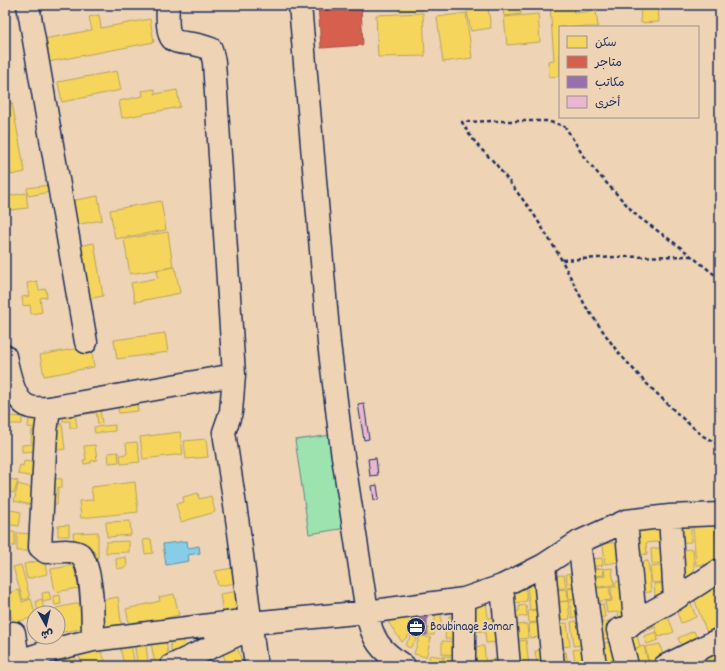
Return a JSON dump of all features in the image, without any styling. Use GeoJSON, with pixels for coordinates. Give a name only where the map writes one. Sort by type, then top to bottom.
{"type":"FeatureCollection","features":[{"type":"Feature","properties":{"kind":"street"},"geometry":{"type":"LineString","coordinates":[[28,5],[86,342]]}},
{"type":"Feature","properties":{"kind":"street"},"geometry":{"type":"LineString","coordinates":[[168,5],[167,24],[169,36],[177,43],[200,44],[211,49],[214,62],[234,376],[231,412],[224,432],[240,532],[256,666]]}},
{"type":"Feature","properties":{"kind":"street"},"geometry":{"type":"LineString","coordinates":[[300,5],[329,343],[337,411],[369,625],[378,644],[389,656],[404,666]]}},
{"type":"Feature","properties":{"kind":"street"},"geometry":{"type":"LineString","coordinates":[[5,359],[15,390],[21,402],[30,407],[49,408],[234,376]]}},
{"type":"Feature","properties":{"kind":"street"},"geometry":{"type":"LineString","coordinates":[[49,408],[46,432],[40,547],[46,552],[70,551],[81,555],[87,569],[93,608],[93,640]]}},
{"type":"Feature","properties":{"kind":"street"},"geometry":{"type":"LineString","coordinates":[[14,633],[19,664],[56,649],[93,640],[250,620],[261,622],[367,612],[464,599],[502,586],[544,565],[579,542],[626,522],[670,516],[720,514]]}},
{"type":"Feature","properties":{"kind":"street"},"geometry":{"type":"LineString","coordinates":[[670,516],[675,599]]}},
{"type":"Feature","properties":{"kind":"street"},"geometry":{"type":"LineString","coordinates":[[626,522],[635,621]]}},
{"type":"Feature","properties":{"kind":"street"},"geometry":{"type":"LineString","coordinates":[[579,542],[595,666]]}},
{"type":"Feature","properties":{"kind":"street"},"geometry":{"type":"LineString","coordinates":[[544,565],[553,666]]}},
{"type":"Feature","properties":{"kind":"street"},"geometry":{"type":"LineString","coordinates":[[622,664],[618,630],[628,627],[635,621],[675,599],[720,570]]}},
{"type":"Feature","properties":{"kind":"street"},"geometry":{"type":"LineString","coordinates":[[502,586],[509,666]]}},
{"type":"Feature","properties":{"kind":"street"},"geometry":{"type":"LineString","coordinates":[[464,599],[464,666]]}},
{"type":"Feature","properties":{"kind":"street"},"geometry":{"type":"LineString","coordinates":[[171,666],[241,633],[250,620]]}},
{"type":"Feature","properties":{"kind":"street"},"geometry":{"type":"LineString","coordinates":[[665,666],[720,639]]}},
{"type":"Feature","properties":{"kind":"path"},"geometry":{"type":"LineString","coordinates":[[720,279],[637,216],[584,158],[566,128],[546,121],[462,122],[479,147],[495,164],[533,213],[562,260],[586,307],[617,351],[644,381],[681,417],[703,436],[720,445]]}},
{"type":"Feature","properties":{"kind":"path"},"geometry":{"type":"LineString","coordinates":[[562,260],[617,257],[691,256]]}},
{"type":"Feature","properties":{"kind":"green space"},"geometry":{"type":"Polygon","coordinates":[[[332,435],[346,528],[309,534],[295,440],[332,435]]]}},
{"type":"Feature","properties":{"kind":"water"},"geometry":{"type":"Polygon","coordinates":[[[187,541],[188,548],[199,546],[200,553],[188,555],[189,561],[166,565],[163,544],[187,541]]]}},
{"type":"Feature","properties":{"kind":"building: سكن"},"geometry":{"type":"Polygon","coordinates":[[[399,5],[422,5],[423,10],[399,11],[399,5]]]}},
{"type":"Feature","properties":{"kind":"building: سكن"},"geometry":{"type":"Polygon","coordinates":[[[463,5],[485,5],[464,8],[463,5]]]}},
{"type":"Feature","properties":{"kind":"building: سكن"},"geometry":{"type":"Polygon","coordinates":[[[502,5],[520,5],[521,14],[504,16],[502,5]]]}},
{"type":"Feature","properties":{"kind":"building: سكن"},"geometry":{"type":"Polygon","coordinates":[[[550,5],[573,5],[574,13],[596,11],[598,26],[559,26],[559,76],[549,77],[548,61],[554,60],[550,5]]]}},
{"type":"Feature","properties":{"kind":"building: سكن"},"geometry":{"type":"Polygon","coordinates":[[[640,5],[658,5],[659,22],[641,23],[640,5]]]}},
{"type":"Feature","properties":{"kind":"building: سكن"},"geometry":{"type":"Polygon","coordinates":[[[488,8],[491,28],[471,31],[467,11],[488,8]]]}},
{"type":"Feature","properties":{"kind":"building: سكن"},"geometry":{"type":"Polygon","coordinates":[[[423,13],[425,56],[378,57],[376,15],[423,13]]]}},
{"type":"Feature","properties":{"kind":"building: سكن"},"geometry":{"type":"Polygon","coordinates":[[[466,13],[472,58],[443,62],[437,17],[466,13]]]}},
{"type":"Feature","properties":{"kind":"building: سكن"},"geometry":{"type":"Polygon","coordinates":[[[538,14],[540,42],[507,45],[504,17],[538,14]]]}},
{"type":"Feature","properties":{"kind":"building: سكن"},"geometry":{"type":"Polygon","coordinates":[[[99,15],[101,28],[150,19],[154,42],[48,62],[44,39],[92,30],[89,17],[99,15]]]}},
{"type":"Feature","properties":{"kind":"building: سكن"},"geometry":{"type":"Polygon","coordinates":[[[5,69],[10,93],[5,94],[5,69]]]}},
{"type":"Feature","properties":{"kind":"building: سكن"},"geometry":{"type":"Polygon","coordinates":[[[117,71],[121,90],[62,102],[58,82],[117,71]]]}},
{"type":"Feature","properties":{"kind":"building: سكن"},"geometry":{"type":"Polygon","coordinates":[[[155,89],[155,94],[177,90],[180,107],[122,118],[119,101],[143,96],[142,91],[155,89]]]}},
{"type":"Feature","properties":{"kind":"building: سكن"},"geometry":{"type":"Polygon","coordinates":[[[12,103],[25,172],[11,175],[5,141],[5,104],[12,103]]]}},
{"type":"Feature","properties":{"kind":"building: سكن"},"geometry":{"type":"Polygon","coordinates":[[[49,185],[50,192],[28,196],[27,188],[49,185]]]}},
{"type":"Feature","properties":{"kind":"building: سكن"},"geometry":{"type":"Polygon","coordinates":[[[26,193],[28,208],[10,210],[8,196],[26,193]]]}},
{"type":"Feature","properties":{"kind":"building: سكن"},"geometry":{"type":"Polygon","coordinates":[[[98,196],[102,220],[75,225],[70,201],[98,196]]]}},
{"type":"Feature","properties":{"kind":"building: سكن"},"geometry":{"type":"Polygon","coordinates":[[[161,201],[166,230],[115,239],[110,210],[161,201]]]}},
{"type":"Feature","properties":{"kind":"building: سكن"},"geometry":{"type":"Polygon","coordinates":[[[168,232],[173,267],[130,274],[124,239],[168,232]]]}},
{"type":"Feature","properties":{"kind":"building: سكن"},"geometry":{"type":"Polygon","coordinates":[[[94,243],[103,296],[82,300],[73,247],[94,243]]]}},
{"type":"Feature","properties":{"kind":"building: سكن"},"geometry":{"type":"Polygon","coordinates":[[[175,267],[180,293],[135,302],[131,283],[158,278],[157,270],[175,267]]]}},
{"type":"Feature","properties":{"kind":"building: سكن"},"geometry":{"type":"Polygon","coordinates":[[[37,281],[39,290],[46,289],[47,297],[40,298],[42,312],[31,314],[30,305],[23,306],[22,297],[29,296],[27,283],[37,281]]]}},
{"type":"Feature","properties":{"kind":"building: سكن"},"geometry":{"type":"Polygon","coordinates":[[[165,333],[168,352],[117,359],[114,340],[165,333]]]}},
{"type":"Feature","properties":{"kind":"building: سكن"},"geometry":{"type":"Polygon","coordinates":[[[91,346],[94,367],[44,376],[40,355],[91,346]]]}},
{"type":"Feature","properties":{"kind":"building: سكن"},"geometry":{"type":"Polygon","coordinates":[[[136,399],[138,411],[119,413],[117,401],[136,399]]]}},
{"type":"Feature","properties":{"kind":"building: سكن"},"geometry":{"type":"Polygon","coordinates":[[[7,402],[11,402],[10,416],[22,417],[22,424],[10,424],[10,429],[5,428],[5,408],[7,402]]]}},
{"type":"Feature","properties":{"kind":"building: سكن"},"geometry":{"type":"Polygon","coordinates":[[[94,405],[95,413],[77,415],[76,407],[94,405]]]}},
{"type":"Feature","properties":{"kind":"building: سكن"},"geometry":{"type":"Polygon","coordinates":[[[100,409],[102,423],[98,424],[96,410],[100,409]]]}},
{"type":"Feature","properties":{"kind":"building: سكن"},"geometry":{"type":"Polygon","coordinates":[[[30,410],[46,412],[43,429],[28,427],[30,410]]]}},
{"type":"Feature","properties":{"kind":"building: سكن"},"geometry":{"type":"Polygon","coordinates":[[[75,413],[77,428],[70,428],[70,421],[63,421],[63,417],[69,417],[69,414],[75,413]]]}},
{"type":"Feature","properties":{"kind":"building: سكن"},"geometry":{"type":"Polygon","coordinates":[[[62,424],[65,449],[51,451],[48,425],[62,424]]]}},
{"type":"Feature","properties":{"kind":"building: سكن"},"geometry":{"type":"Polygon","coordinates":[[[115,425],[115,431],[95,433],[94,427],[115,425]]]}},
{"type":"Feature","properties":{"kind":"building: سكن"},"geometry":{"type":"Polygon","coordinates":[[[32,430],[45,431],[43,444],[31,442],[32,430]]]}},
{"type":"Feature","properties":{"kind":"building: سكن"},"geometry":{"type":"Polygon","coordinates":[[[180,432],[183,454],[143,459],[140,437],[180,432]]]}},
{"type":"Feature","properties":{"kind":"building: سكن"},"geometry":{"type":"Polygon","coordinates":[[[206,439],[208,457],[186,459],[184,441],[206,439]]]}},
{"type":"Feature","properties":{"kind":"building: سكن"},"geometry":{"type":"Polygon","coordinates":[[[137,442],[140,462],[121,464],[120,455],[127,454],[126,443],[137,442]]]}},
{"type":"Feature","properties":{"kind":"building: سكن"},"geometry":{"type":"Polygon","coordinates":[[[35,444],[35,451],[22,452],[22,445],[35,444]]]}},
{"type":"Feature","properties":{"kind":"building: سكن"},"geometry":{"type":"Polygon","coordinates":[[[95,445],[97,460],[84,464],[83,460],[86,460],[84,446],[95,445]]]}},
{"type":"Feature","properties":{"kind":"building: سكن"},"geometry":{"type":"Polygon","coordinates":[[[118,452],[119,462],[109,463],[108,453],[118,452]]]}},
{"type":"Feature","properties":{"kind":"building: سكن"},"geometry":{"type":"Polygon","coordinates":[[[24,461],[37,463],[39,478],[18,474],[20,465],[23,466],[24,461]]]}},
{"type":"Feature","properties":{"kind":"building: سكن"},"geometry":{"type":"Polygon","coordinates":[[[5,478],[18,481],[14,493],[5,491],[5,478]]]}},
{"type":"Feature","properties":{"kind":"building: سكن"},"geometry":{"type":"Polygon","coordinates":[[[47,478],[62,479],[62,488],[58,487],[57,505],[50,505],[47,478]]]}},
{"type":"Feature","properties":{"kind":"building: سكن"},"geometry":{"type":"Polygon","coordinates":[[[135,482],[138,512],[81,518],[79,501],[93,500],[91,487],[135,482]]]}},
{"type":"Feature","properties":{"kind":"building: سكن"},"geometry":{"type":"Polygon","coordinates":[[[18,484],[40,490],[36,506],[14,501],[18,484]]]}},
{"type":"Feature","properties":{"kind":"building: سكن"},"geometry":{"type":"Polygon","coordinates":[[[198,493],[199,499],[211,496],[215,512],[181,522],[176,504],[184,502],[183,497],[198,493]]]}},
{"type":"Feature","properties":{"kind":"building: سكن"},"geometry":{"type":"Polygon","coordinates":[[[5,509],[21,512],[19,526],[5,524],[5,509]]]}},
{"type":"Feature","properties":{"kind":"building: سكن"},"geometry":{"type":"Polygon","coordinates":[[[130,521],[131,535],[107,537],[106,522],[130,521]]]}},
{"type":"Feature","properties":{"kind":"building: سكن"},"geometry":{"type":"Polygon","coordinates":[[[69,525],[69,536],[58,536],[58,526],[69,525]]]}},
{"type":"Feature","properties":{"kind":"building: سكن"},"geometry":{"type":"Polygon","coordinates":[[[664,525],[666,541],[646,543],[647,554],[633,556],[630,529],[664,525]]]}},
{"type":"Feature","properties":{"kind":"building: سكن"},"geometry":{"type":"Polygon","coordinates":[[[691,525],[691,542],[673,543],[672,526],[691,525]]]}},
{"type":"Feature","properties":{"kind":"building: سكن"},"geometry":{"type":"Polygon","coordinates":[[[715,525],[718,564],[696,565],[693,527],[715,525]]]}},
{"type":"Feature","properties":{"kind":"building: سكن"},"geometry":{"type":"Polygon","coordinates":[[[8,532],[15,532],[15,546],[8,546],[8,532]]]}},
{"type":"Feature","properties":{"kind":"building: سكن"},"geometry":{"type":"Polygon","coordinates":[[[98,532],[98,558],[86,558],[74,544],[73,533],[98,532]]]}},
{"type":"Feature","properties":{"kind":"building: سكن"},"geometry":{"type":"Polygon","coordinates":[[[17,533],[34,534],[34,551],[17,551],[17,533]]]}},
{"type":"Feature","properties":{"kind":"building: سكن"},"geometry":{"type":"Polygon","coordinates":[[[151,539],[153,553],[145,554],[143,540],[151,539]]]}},
{"type":"Feature","properties":{"kind":"building: سكن"},"geometry":{"type":"Polygon","coordinates":[[[129,541],[129,552],[106,553],[106,542],[129,541]]]}},
{"type":"Feature","properties":{"kind":"building: سكن"},"geometry":{"type":"Polygon","coordinates":[[[624,541],[626,561],[605,564],[603,544],[624,541]]]}},
{"type":"Feature","properties":{"kind":"building: سكن"},"geometry":{"type":"Polygon","coordinates":[[[666,547],[667,563],[652,564],[651,549],[666,547]]]}},
{"type":"Feature","properties":{"kind":"building: سكن"},"geometry":{"type":"Polygon","coordinates":[[[693,549],[695,578],[678,589],[676,550],[693,549]]]}},
{"type":"Feature","properties":{"kind":"building: سكن"},"geometry":{"type":"Polygon","coordinates":[[[126,557],[127,567],[117,569],[116,559],[126,557]]]}},
{"type":"Feature","properties":{"kind":"building: سكن"},"geometry":{"type":"Polygon","coordinates":[[[602,558],[603,565],[592,567],[591,559],[602,558]]]}},
{"type":"Feature","properties":{"kind":"building: سكن"},"geometry":{"type":"Polygon","coordinates":[[[44,560],[47,574],[27,579],[24,564],[44,560]]]}},
{"type":"Feature","properties":{"kind":"building: سكن"},"geometry":{"type":"Polygon","coordinates":[[[648,561],[651,592],[634,594],[631,563],[648,561]]]}},
{"type":"Feature","properties":{"kind":"building: سكن"},"geometry":{"type":"Polygon","coordinates":[[[81,564],[85,587],[55,592],[51,569],[81,564]]]}},
{"type":"Feature","properties":{"kind":"building: سكن"},"geometry":{"type":"Polygon","coordinates":[[[21,565],[30,598],[23,600],[13,567],[21,565]]]}},
{"type":"Feature","properties":{"kind":"building: سكن"},"geometry":{"type":"Polygon","coordinates":[[[670,565],[671,581],[652,583],[650,567],[670,565]]]}},
{"type":"Feature","properties":{"kind":"building: سكن"},"geometry":{"type":"Polygon","coordinates":[[[233,568],[236,583],[218,586],[215,571],[233,568]]]}},
{"type":"Feature","properties":{"kind":"building: سكن"},"geometry":{"type":"Polygon","coordinates":[[[603,568],[604,575],[592,576],[592,569],[603,568]]]}},
{"type":"Feature","properties":{"kind":"building: سكن"},"geometry":{"type":"Polygon","coordinates":[[[612,568],[614,585],[592,588],[591,577],[605,576],[604,569],[612,568]]]}},
{"type":"Feature","properties":{"kind":"building: سكن"},"geometry":{"type":"Polygon","coordinates":[[[582,572],[583,586],[568,588],[566,574],[582,572]]]}},
{"type":"Feature","properties":{"kind":"building: سكن"},"geometry":{"type":"Polygon","coordinates":[[[564,575],[566,588],[550,589],[549,576],[564,575]]]}},
{"type":"Feature","properties":{"kind":"building: سكن"},"geometry":{"type":"Polygon","coordinates":[[[625,581],[629,617],[619,619],[618,612],[607,613],[605,602],[612,601],[611,587],[616,587],[615,582],[625,581]]]}},
{"type":"Feature","properties":{"kind":"building: سكن"},"geometry":{"type":"Polygon","coordinates":[[[669,583],[670,598],[656,604],[654,584],[669,583]]]}},
{"type":"Feature","properties":{"kind":"building: سكن"},"geometry":{"type":"Polygon","coordinates":[[[525,584],[527,601],[510,604],[508,593],[518,592],[517,585],[525,584]]]}},
{"type":"Feature","properties":{"kind":"building: سكن"},"geometry":{"type":"Polygon","coordinates":[[[543,584],[545,608],[530,610],[527,586],[543,584]]]}},
{"type":"Feature","properties":{"kind":"building: سكن"},"geometry":{"type":"Polygon","coordinates":[[[720,584],[720,603],[714,587],[720,584]]]}},
{"type":"Feature","properties":{"kind":"building: سكن"},"geometry":{"type":"Polygon","coordinates":[[[584,587],[585,598],[569,600],[568,589],[584,587]]]}},
{"type":"Feature","properties":{"kind":"building: سكن"},"geometry":{"type":"Polygon","coordinates":[[[609,587],[611,600],[589,602],[588,589],[609,587]]]}},
{"type":"Feature","properties":{"kind":"building: سكن"},"geometry":{"type":"Polygon","coordinates":[[[714,587],[720,603],[720,633],[709,638],[693,596],[714,587]]]}},
{"type":"Feature","properties":{"kind":"building: سكن"},"geometry":{"type":"Polygon","coordinates":[[[567,589],[568,601],[551,602],[549,591],[567,589]]]}},
{"type":"Feature","properties":{"kind":"building: سكن"},"geometry":{"type":"Polygon","coordinates":[[[19,590],[22,602],[31,599],[33,605],[26,605],[26,619],[13,623],[5,594],[19,590]]]}},
{"type":"Feature","properties":{"kind":"building: سكن"},"geometry":{"type":"Polygon","coordinates":[[[239,591],[242,610],[223,613],[220,594],[239,591]]]}},
{"type":"Feature","properties":{"kind":"building: سكن"},"geometry":{"type":"Polygon","coordinates":[[[49,592],[51,600],[43,602],[42,593],[49,592]]]}},
{"type":"Feature","properties":{"kind":"building: سكن"},"geometry":{"type":"Polygon","coordinates":[[[174,594],[179,615],[130,627],[126,609],[160,601],[159,597],[174,594]]]}},
{"type":"Feature","properties":{"kind":"building: سكن"},"geometry":{"type":"Polygon","coordinates":[[[60,595],[61,604],[55,605],[53,596],[60,595]]]}},
{"type":"Feature","properties":{"kind":"building: سكن"},"geometry":{"type":"Polygon","coordinates":[[[118,597],[122,629],[100,632],[96,601],[118,597]]]}},
{"type":"Feature","properties":{"kind":"building: سكن"},"geometry":{"type":"Polygon","coordinates":[[[42,599],[43,605],[37,605],[36,601],[42,599]]]}},
{"type":"Feature","properties":{"kind":"building: سكن"},"geometry":{"type":"Polygon","coordinates":[[[585,599],[587,617],[572,618],[570,600],[585,599]]]}},
{"type":"Feature","properties":{"kind":"building: سكن"},"geometry":{"type":"Polygon","coordinates":[[[486,601],[488,618],[501,617],[503,642],[486,643],[485,631],[469,632],[466,602],[486,601]]]}},
{"type":"Feature","properties":{"kind":"building: سكن"},"geometry":{"type":"Polygon","coordinates":[[[568,601],[570,619],[552,621],[551,603],[568,601]]]}},
{"type":"Feature","properties":{"kind":"building: سكن"},"geometry":{"type":"Polygon","coordinates":[[[690,601],[696,617],[681,623],[675,607],[690,601]]]}},
{"type":"Feature","properties":{"kind":"building: سكن"},"geometry":{"type":"Polygon","coordinates":[[[85,602],[90,627],[66,632],[66,606],[85,602]]]}},
{"type":"Feature","properties":{"kind":"building: سكن"},"geometry":{"type":"Polygon","coordinates":[[[603,604],[605,617],[591,618],[589,606],[603,604]]]}},
{"type":"Feature","properties":{"kind":"building: سكن"},"geometry":{"type":"Polygon","coordinates":[[[526,605],[527,616],[511,618],[511,612],[519,611],[519,606],[526,605]]]}},
{"type":"Feature","properties":{"kind":"building: سكن"},"geometry":{"type":"Polygon","coordinates":[[[435,609],[441,609],[441,627],[435,627],[435,609]]]}},
{"type":"Feature","properties":{"kind":"building: سكن"},"geometry":{"type":"Polygon","coordinates":[[[544,609],[545,621],[529,623],[528,611],[544,609]]]}},
{"type":"Feature","properties":{"kind":"building: سكن"},"geometry":{"type":"Polygon","coordinates":[[[665,609],[674,632],[659,637],[650,614],[665,609]]]}},
{"type":"Feature","properties":{"kind":"building: سكن"},"geometry":{"type":"Polygon","coordinates":[[[410,613],[413,631],[402,642],[386,619],[410,613]]]}},
{"type":"Feature","properties":{"kind":"building: سكن"},"geometry":{"type":"Polygon","coordinates":[[[449,616],[463,617],[462,627],[449,626],[449,616]]]}},
{"type":"Feature","properties":{"kind":"building: سكن"},"geometry":{"type":"Polygon","coordinates":[[[651,619],[654,628],[642,632],[639,623],[651,619]]]}},
{"type":"Feature","properties":{"kind":"building: سكن"},"geometry":{"type":"Polygon","coordinates":[[[586,620],[589,644],[574,646],[571,622],[586,620]]]}},
{"type":"Feature","properties":{"kind":"building: سكن"},"geometry":{"type":"Polygon","coordinates":[[[610,621],[612,637],[593,642],[595,623],[610,621]]]}},
{"type":"Feature","properties":{"kind":"building: سكن"},"geometry":{"type":"Polygon","coordinates":[[[545,622],[546,636],[530,638],[529,624],[545,622]]]}},
{"type":"Feature","properties":{"kind":"building: سكن"},"geometry":{"type":"Polygon","coordinates":[[[567,623],[570,646],[555,648],[552,624],[567,623]]]}},
{"type":"Feature","properties":{"kind":"building: سكن"},"geometry":{"type":"Polygon","coordinates":[[[527,624],[528,638],[509,640],[507,626],[527,624]]]}},
{"type":"Feature","properties":{"kind":"building: سكن"},"geometry":{"type":"Polygon","coordinates":[[[428,628],[434,628],[434,635],[428,635],[428,628]]]}},
{"type":"Feature","properties":{"kind":"building: سكن"},"geometry":{"type":"Polygon","coordinates":[[[446,628],[462,629],[462,639],[445,639],[446,628]]]}},
{"type":"Feature","properties":{"kind":"building: سكن"},"geometry":{"type":"Polygon","coordinates":[[[694,631],[697,638],[684,652],[678,638],[694,631]]]}},
{"type":"Feature","properties":{"kind":"building: سكن"},"geometry":{"type":"Polygon","coordinates":[[[183,632],[186,655],[173,661],[169,635],[183,632]]]}},
{"type":"Feature","properties":{"kind":"building: سكن"},"geometry":{"type":"Polygon","coordinates":[[[636,632],[640,647],[626,650],[623,635],[636,632]]]}},
{"type":"Feature","properties":{"kind":"building: سكن"},"geometry":{"type":"Polygon","coordinates":[[[656,632],[658,640],[647,644],[644,636],[656,632]]]}},
{"type":"Feature","properties":{"kind":"building: سكن"},"geometry":{"type":"Polygon","coordinates":[[[412,635],[417,639],[410,648],[405,645],[412,635]]]}},
{"type":"Feature","properties":{"kind":"building: سكن"},"geometry":{"type":"Polygon","coordinates":[[[420,635],[431,638],[426,657],[414,654],[420,635]]]}},
{"type":"Feature","properties":{"kind":"building: سكن"},"geometry":{"type":"Polygon","coordinates":[[[145,639],[148,661],[137,662],[134,640],[145,639]]]}},
{"type":"Feature","properties":{"kind":"building: سكن"},"geometry":{"type":"Polygon","coordinates":[[[166,640],[169,662],[155,664],[151,643],[166,640]]]}},
{"type":"Feature","properties":{"kind":"building: سكن"},"geometry":{"type":"Polygon","coordinates":[[[526,640],[529,666],[510,666],[508,643],[526,640]]]}},
{"type":"Feature","properties":{"kind":"building: سكن"},"geometry":{"type":"Polygon","coordinates":[[[442,641],[462,642],[461,655],[442,654],[442,641]]]}},
{"type":"Feature","properties":{"kind":"building: سكن"},"geometry":{"type":"Polygon","coordinates":[[[613,641],[618,663],[604,666],[594,646],[613,641]]]}},
{"type":"Feature","properties":{"kind":"building: سكن"},"geometry":{"type":"Polygon","coordinates":[[[660,644],[665,665],[650,666],[645,647],[660,644]]]}},
{"type":"Feature","properties":{"kind":"building: سكن"},"geometry":{"type":"Polygon","coordinates":[[[131,645],[135,666],[124,666],[120,646],[131,645]]]}},
{"type":"Feature","properties":{"kind":"building: سكن"},"geometry":{"type":"Polygon","coordinates":[[[220,645],[229,650],[237,647],[243,664],[237,666],[227,666],[220,645]]]}},
{"type":"Feature","properties":{"kind":"building: سكن"},"geometry":{"type":"Polygon","coordinates":[[[720,645],[720,666],[701,666],[696,655],[720,645]]]}},
{"type":"Feature","properties":{"kind":"building: سكن"},"geometry":{"type":"Polygon","coordinates":[[[484,646],[486,666],[468,666],[466,647],[484,646]]]}},
{"type":"Feature","properties":{"kind":"building: سكن"},"geometry":{"type":"Polygon","coordinates":[[[644,646],[649,666],[631,666],[627,651],[644,646]]]}},
{"type":"Feature","properties":{"kind":"building: سكن"},"geometry":{"type":"Polygon","coordinates":[[[589,647],[592,666],[576,666],[573,650],[589,647]]]}},
{"type":"Feature","properties":{"kind":"building: سكن"},"geometry":{"type":"Polygon","coordinates":[[[71,649],[80,666],[59,666],[55,658],[71,649]]]}},
{"type":"Feature","properties":{"kind":"building: سكن"},"geometry":{"type":"Polygon","coordinates":[[[99,649],[108,665],[84,666],[78,655],[99,649]]]}},
{"type":"Feature","properties":{"kind":"building: سكن"},"geometry":{"type":"Polygon","coordinates":[[[548,649],[550,666],[531,666],[531,664],[537,664],[535,651],[548,649]]]}},
{"type":"Feature","properties":{"kind":"building: سكن"},"geometry":{"type":"Polygon","coordinates":[[[566,652],[568,666],[556,666],[553,653],[566,652]]]}},
{"type":"Feature","properties":{"kind":"building: سكن"},"geometry":{"type":"Polygon","coordinates":[[[430,655],[443,657],[442,665],[428,663],[430,655]]]}},
{"type":"Feature","properties":{"kind":"building: سكن"},"geometry":{"type":"Polygon","coordinates":[[[444,656],[460,657],[460,666],[444,666],[444,656]]]}},
{"type":"Feature","properties":{"kind":"building: سكن"},"geometry":{"type":"Polygon","coordinates":[[[505,658],[506,666],[489,666],[488,660],[505,658]]]}},
{"type":"Feature","properties":{"kind":"building: سكن"},"geometry":{"type":"Polygon","coordinates":[[[211,661],[213,666],[203,666],[202,664],[211,661]]]}},
{"type":"Feature","properties":{"kind":"building: متاجر"},"geometry":{"type":"Polygon","coordinates":[[[318,5],[361,5],[363,45],[321,48],[318,5]]]}},
{"type":"Feature","properties":{"kind":"building: مكاتب"},"geometry":{"type":"Polygon","coordinates":[[[419,613],[427,613],[427,635],[415,635],[415,622],[419,622],[419,613]]]}},
{"type":"Feature","properties":{"kind":"building: أخرى"},"geometry":{"type":"Polygon","coordinates":[[[364,403],[369,439],[364,440],[358,404],[364,403]]]}},
{"type":"Feature","properties":{"kind":"building: أخرى"},"geometry":{"type":"Polygon","coordinates":[[[376,458],[378,475],[370,476],[368,459],[376,458]]]}},
{"type":"Feature","properties":{"kind":"building: أخرى"},"geometry":{"type":"Polygon","coordinates":[[[377,485],[379,499],[374,500],[372,486],[377,485]]]}},
{"type":"Feature","properties":{"kind":"place","name":"Boubinage 3omar"},"geometry":{"type":"Point","coordinates":[416,627]}}]}
